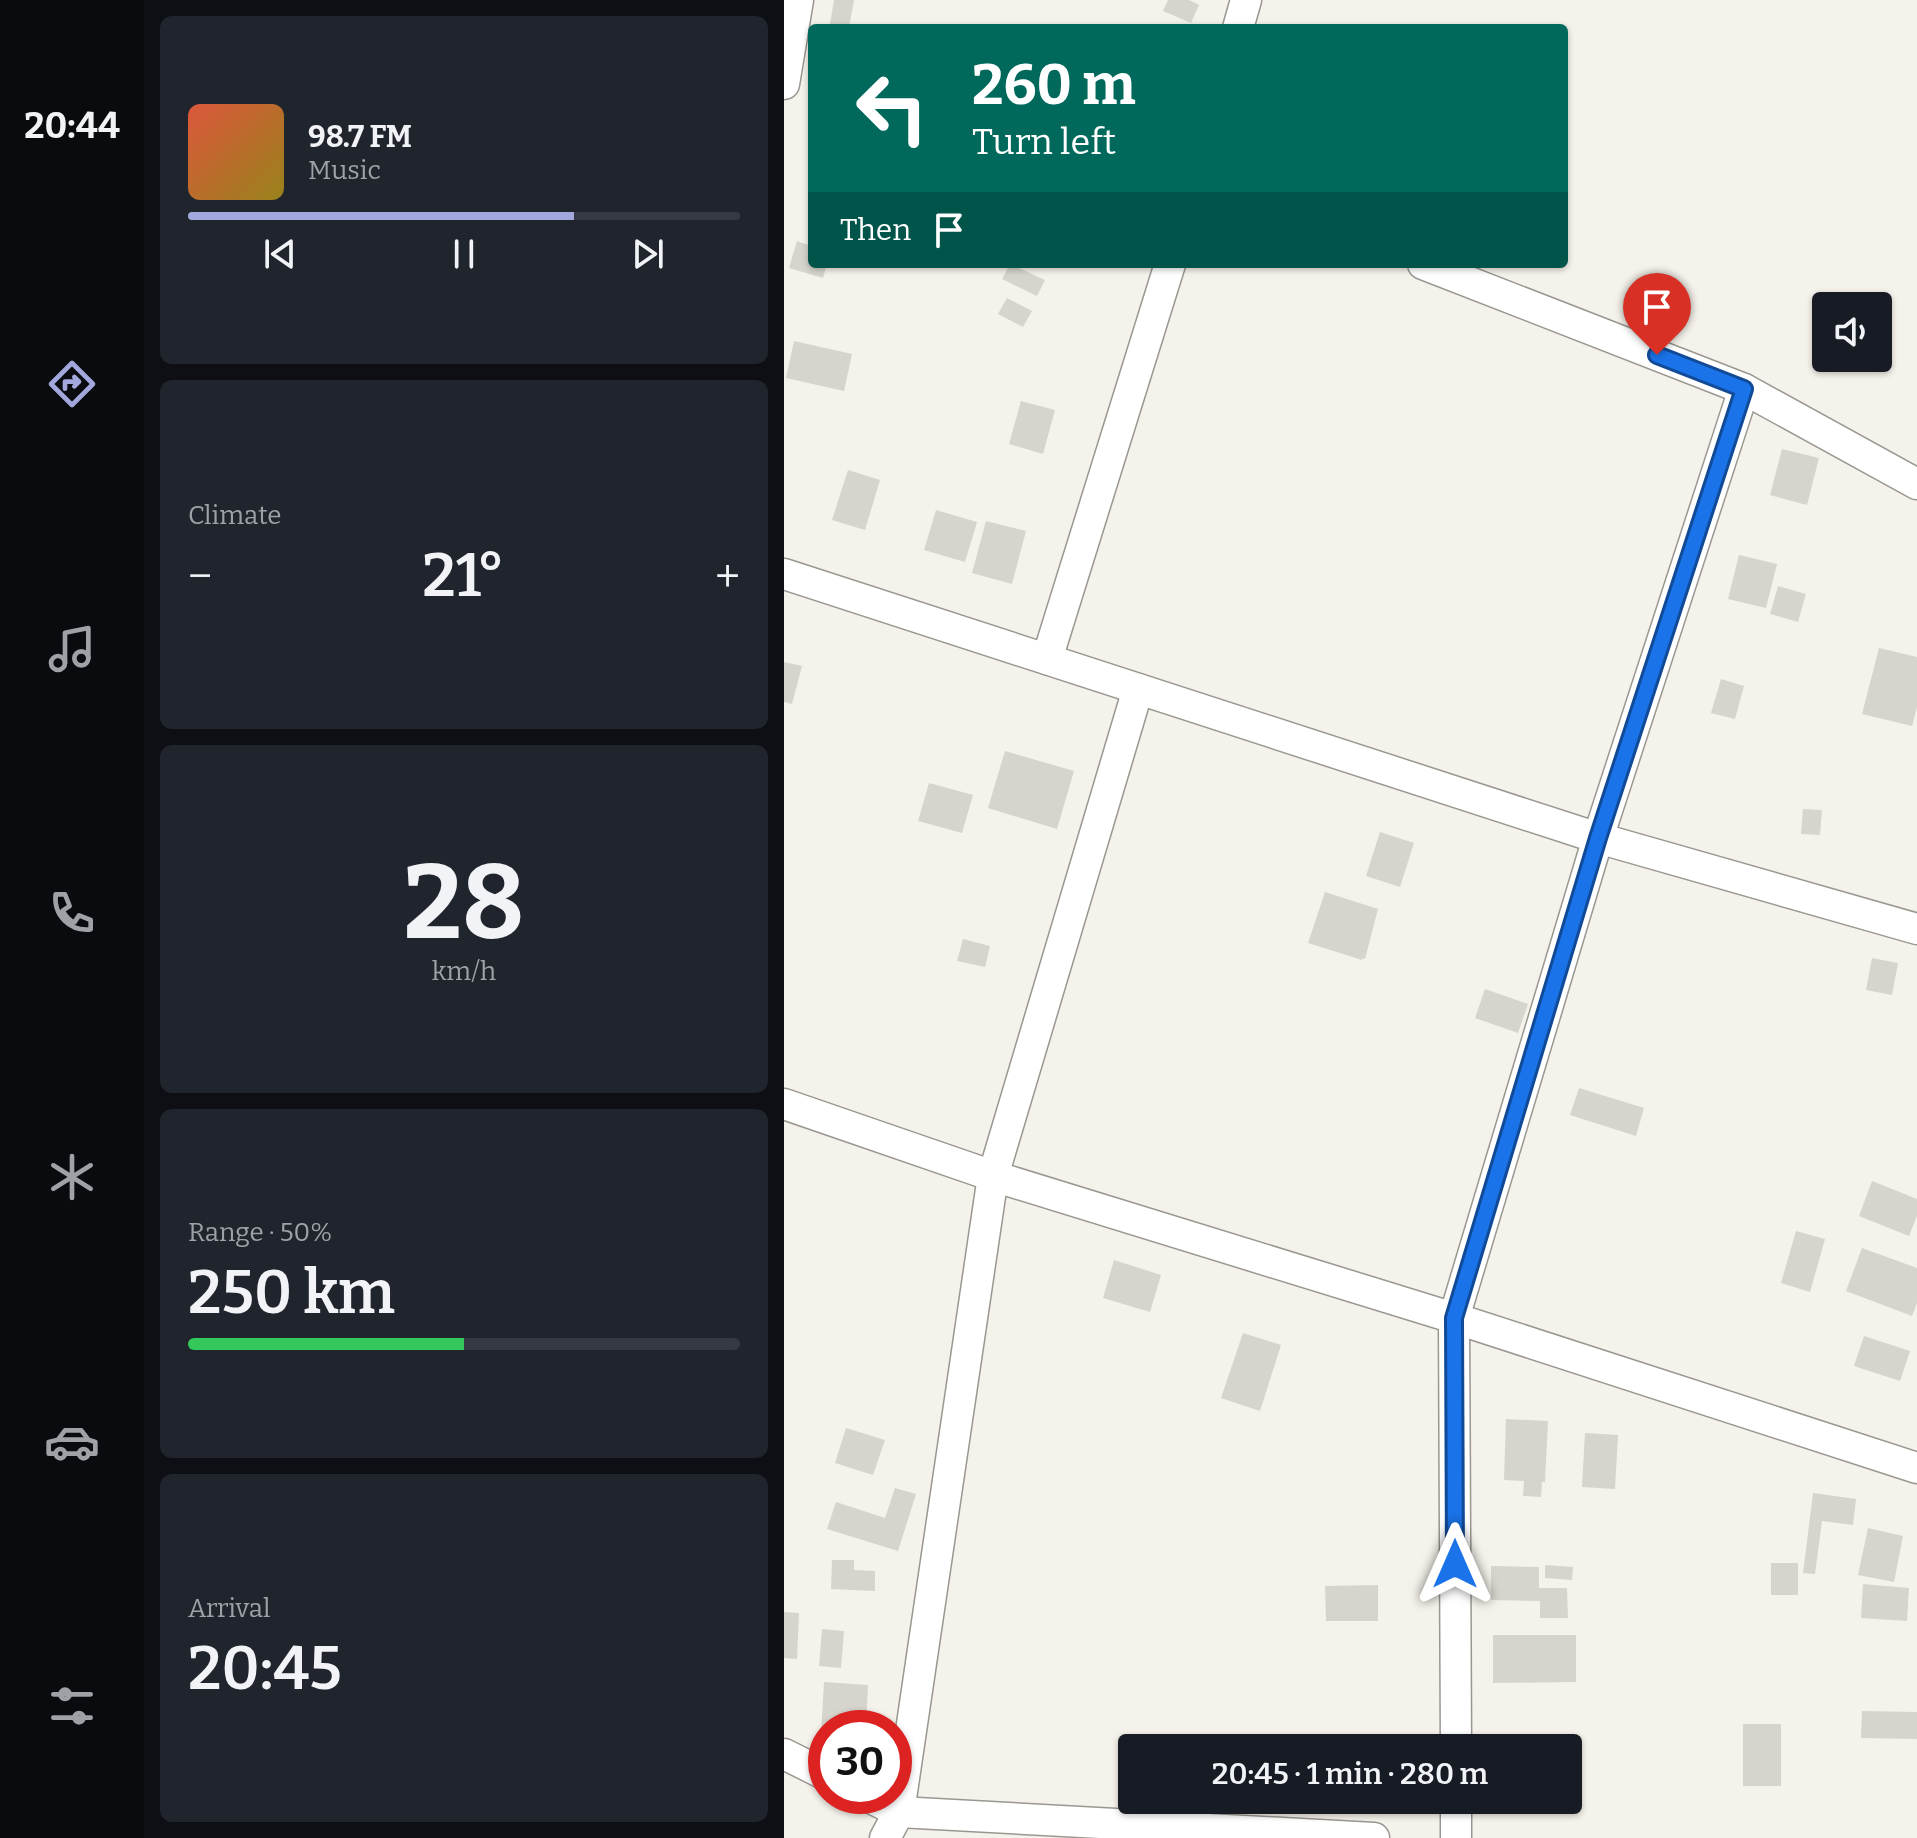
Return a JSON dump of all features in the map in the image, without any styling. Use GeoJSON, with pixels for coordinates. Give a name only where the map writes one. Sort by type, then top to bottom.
{"type":"FeatureCollection","features":[{"type":"Feature","properties":{"kind":"street"},"geometry":{"type":"LineString","coordinates":[[784,84],[796,48],[798,0]]}},
{"type":"Feature","properties":{"kind":"street"},"geometry":{"type":"LineString","coordinates":[[1239,24],[1246,0]]}},
{"type":"Feature","properties":{"kind":"street"},"geometry":{"type":"LineString","coordinates":[[1047,659],[1169,268]]}},
{"type":"Feature","properties":{"kind":"street"},"geometry":{"type":"LineString","coordinates":[[1433,268],[1744,389],[1917,484]]}},
{"type":"Feature","properties":{"kind":"street"},"geometry":{"type":"LineString","coordinates":[[1456,1734],[1454,1318],[1598,838],[1744,389]]}},
{"type":"Feature","properties":{"kind":"street"},"geometry":{"type":"LineString","coordinates":[[784,574],[1598,838],[1917,929]]}},
{"type":"Feature","properties":{"kind":"street"},"geometry":{"type":"LineString","coordinates":[[1138,689],[993,1176],[892,1825],[1374,1838]]}},
{"type":"Feature","properties":{"kind":"street"},"geometry":{"type":"LineString","coordinates":[[784,1104],[993,1176],[1454,1318],[1917,1468]]}},
{"type":"Feature","properties":{"kind":"street"},"geometry":{"type":"LineString","coordinates":[[784,1754],[808,1766]]}},
{"type":"Feature","properties":{"kind":"street"},"geometry":{"type":"LineString","coordinates":[[1456,1814],[1456,1838]]}},
{"type":"Feature","properties":{"kind":"building"},"geometry":{"type":"Polygon","coordinates":[[[834,0],[854,0],[850,24],[830,24],[834,0]]]}},
{"type":"Feature","properties":{"kind":"building"},"geometry":{"type":"Polygon","coordinates":[[[1168,0],[1189,0],[1199,5],[1191,23],[1163,11],[1168,0]]]}},
{"type":"Feature","properties":{"kind":"building"},"geometry":{"type":"Polygon","coordinates":[[[797,241],[808,245],[808,268],[826,268],[823,278],[789,268],[797,241]]]}},
{"type":"Feature","properties":{"kind":"building"},"geometry":{"type":"Polygon","coordinates":[[[1008,268],[1019,268],[1045,280],[1037,296],[1002,279],[1008,268]]]}},
{"type":"Feature","properties":{"kind":"building"},"geometry":{"type":"Polygon","coordinates":[[[1007,298],[1032,311],[1023,327],[998,314],[1007,298]]]}},
{"type":"Feature","properties":{"kind":"building"},"geometry":{"type":"Polygon","coordinates":[[[794,341],[852,354],[844,391],[786,378],[794,341]]]}},
{"type":"Feature","properties":{"kind":"building"},"geometry":{"type":"Polygon","coordinates":[[[1021,401],[1055,410],[1043,454],[1009,444],[1021,401]]]}},
{"type":"Feature","properties":{"kind":"building"},"geometry":{"type":"Polygon","coordinates":[[[1782,449],[1819,458],[1807,505],[1770,495],[1782,449]]]}},
{"type":"Feature","properties":{"kind":"building"},"geometry":{"type":"Polygon","coordinates":[[[848,470],[880,480],[865,530],[832,520],[848,470]]]}},
{"type":"Feature","properties":{"kind":"building"},"geometry":{"type":"Polygon","coordinates":[[[936,510],[977,522],[965,562],[924,550],[936,510]]]}},
{"type":"Feature","properties":{"kind":"building"},"geometry":{"type":"Polygon","coordinates":[[[986,521],[1026,531],[1012,584],[972,573],[986,521]]]}},
{"type":"Feature","properties":{"kind":"building"},"geometry":{"type":"Polygon","coordinates":[[[1739,555],[1777,564],[1766,608],[1728,599],[1739,555]]]}},
{"type":"Feature","properties":{"kind":"building"},"geometry":{"type":"Polygon","coordinates":[[[1778,586],[1806,594],[1798,622],[1770,614],[1778,586]]]}},
{"type":"Feature","properties":{"kind":"building"},"geometry":{"type":"Polygon","coordinates":[[[1879,648],[1917,657],[1917,707],[1912,726],[1862,714],[1879,648]]]}},
{"type":"Feature","properties":{"kind":"building"},"geometry":{"type":"Polygon","coordinates":[[[784,662],[802,666],[792,704],[784,702],[784,662]]]}},
{"type":"Feature","properties":{"kind":"building"},"geometry":{"type":"Polygon","coordinates":[[[1721,679],[1744,686],[1735,719],[1711,713],[1721,679]]]}},
{"type":"Feature","properties":{"kind":"building"},"geometry":{"type":"Polygon","coordinates":[[[1005,751],[1074,771],[1057,829],[988,808],[1005,751]]]}},
{"type":"Feature","properties":{"kind":"building"},"geometry":{"type":"Polygon","coordinates":[[[929,783],[973,795],[962,833],[918,821],[929,783]]]}},
{"type":"Feature","properties":{"kind":"building"},"geometry":{"type":"Polygon","coordinates":[[[1803,809],[1822,810],[1820,835],[1801,834],[1803,809]]]}},
{"type":"Feature","properties":{"kind":"building"},"geometry":{"type":"Polygon","coordinates":[[[1380,832],[1414,843],[1400,887],[1366,876],[1380,832]]]}},
{"type":"Feature","properties":{"kind":"building"},"geometry":{"type":"Polygon","coordinates":[[[1325,892],[1378,909],[1365,959],[1308,943],[1325,892]]]}},
{"type":"Feature","properties":{"kind":"building"},"geometry":{"type":"Polygon","coordinates":[[[963,939],[990,946],[985,967],[957,961],[963,939]]]}},
{"type":"Feature","properties":{"kind":"building"},"geometry":{"type":"Polygon","coordinates":[[[1872,958],[1898,963],[1892,995],[1866,990],[1872,958]]]}},
{"type":"Feature","properties":{"kind":"building"},"geometry":{"type":"Polygon","coordinates":[[[1485,989],[1528,1004],[1518,1033],[1475,1018],[1485,989]]]}},
{"type":"Feature","properties":{"kind":"building"},"geometry":{"type":"Polygon","coordinates":[[[1579,1088],[1644,1108],[1636,1136],[1570,1115],[1579,1088]]]}},
{"type":"Feature","properties":{"kind":"building"},"geometry":{"type":"Polygon","coordinates":[[[1872,1181],[1917,1199],[1917,1216],[1909,1236],[1859,1216],[1872,1181]]]}},
{"type":"Feature","properties":{"kind":"building"},"geometry":{"type":"Polygon","coordinates":[[[1796,1231],[1825,1239],[1810,1292],[1781,1283],[1796,1231]]]}},
{"type":"Feature","properties":{"kind":"building"},"geometry":{"type":"Polygon","coordinates":[[[1862,1248],[1917,1268],[1917,1303],[1912,1316],[1846,1291],[1862,1248]]]}},
{"type":"Feature","properties":{"kind":"building"},"geometry":{"type":"Polygon","coordinates":[[[1114,1260],[1161,1275],[1150,1312],[1103,1298],[1114,1260]]]}},
{"type":"Feature","properties":{"kind":"building"},"geometry":{"type":"Polygon","coordinates":[[[1243,1333],[1281,1345],[1260,1411],[1221,1398],[1243,1333]]]}},
{"type":"Feature","properties":{"kind":"building"},"geometry":{"type":"Polygon","coordinates":[[[1864,1336],[1910,1351],[1900,1381],[1854,1366],[1864,1336]]]}},
{"type":"Feature","properties":{"kind":"building"},"geometry":{"type":"Polygon","coordinates":[[[1506,1419],[1548,1421],[1545,1482],[1542,1482],[1541,1497],[1523,1496],[1524,1481],[1504,1480],[1506,1419]]]}},
{"type":"Feature","properties":{"kind":"building"},"geometry":{"type":"Polygon","coordinates":[[[846,1428],[885,1440],[873,1475],[835,1463],[846,1428]]]}},
{"type":"Feature","properties":{"kind":"building"},"geometry":{"type":"Polygon","coordinates":[[[1585,1433],[1618,1435],[1615,1489],[1582,1487],[1585,1433]]]}},
{"type":"Feature","properties":{"kind":"building"},"geometry":{"type":"Polygon","coordinates":[[[895,1488],[916,1494],[898,1551],[827,1529],[836,1502],[885,1518],[895,1488]]]}},
{"type":"Feature","properties":{"kind":"building"},"geometry":{"type":"Polygon","coordinates":[[[1813,1493],[1856,1499],[1853,1525],[1822,1521],[1815,1574],[1803,1573],[1813,1493]]]}},
{"type":"Feature","properties":{"kind":"building"},"geometry":{"type":"Polygon","coordinates":[[[1868,1528],[1903,1536],[1894,1582],[1858,1575],[1868,1528]]]}},
{"type":"Feature","properties":{"kind":"building"},"geometry":{"type":"Polygon","coordinates":[[[832,1560],[854,1560],[854,1570],[875,1571],[875,1591],[831,1589],[832,1560]]]}},
{"type":"Feature","properties":{"kind":"building"},"geometry":{"type":"Polygon","coordinates":[[[1771,1563],[1798,1563],[1798,1595],[1771,1595],[1771,1563]]]}},
{"type":"Feature","properties":{"kind":"building"},"geometry":{"type":"Polygon","coordinates":[[[1545,1565],[1573,1567],[1572,1580],[1545,1578],[1545,1565]]]}},
{"type":"Feature","properties":{"kind":"building"},"geometry":{"type":"Polygon","coordinates":[[[1491,1566],[1539,1567],[1539,1588],[1567,1588],[1568,1618],[1540,1618],[1540,1601],[1491,1600],[1491,1566]]]}},
{"type":"Feature","properties":{"kind":"building"},"geometry":{"type":"Polygon","coordinates":[[[1863,1584],[1909,1588],[1907,1621],[1861,1618],[1863,1584]]]}},
{"type":"Feature","properties":{"kind":"building"},"geometry":{"type":"Polygon","coordinates":[[[1378,1585],[1378,1621],[1326,1621],[1325,1586],[1378,1585]]]}},
{"type":"Feature","properties":{"kind":"building"},"geometry":{"type":"Polygon","coordinates":[[[784,1612],[799,1613],[797,1659],[784,1658],[784,1612]]]}},
{"type":"Feature","properties":{"kind":"building"},"geometry":{"type":"Polygon","coordinates":[[[822,1629],[844,1631],[841,1668],[819,1666],[822,1629]]]}},
{"type":"Feature","properties":{"kind":"building"},"geometry":{"type":"Polygon","coordinates":[[[1493,1635],[1576,1635],[1576,1682],[1493,1683],[1493,1635]]]}},
{"type":"Feature","properties":{"kind":"building"},"geometry":{"type":"Polygon","coordinates":[[[824,1682],[868,1685],[867,1710],[822,1710],[824,1682]]]}},
{"type":"Feature","properties":{"kind":"building"},"geometry":{"type":"Polygon","coordinates":[[[1862,1711],[1917,1712],[1917,1739],[1861,1738],[1862,1711]]]}},
{"type":"Feature","properties":{"kind":"building"},"geometry":{"type":"Polygon","coordinates":[[[1743,1724],[1781,1724],[1781,1786],[1743,1786],[1743,1724]]]}},
{"type":"Feature","properties":{"kind":"route"},"geometry":{"type":"LineString","coordinates":[[1455,1564],[1454,1318],[1598,838],[1744,389],[1657,355]]}}]}
